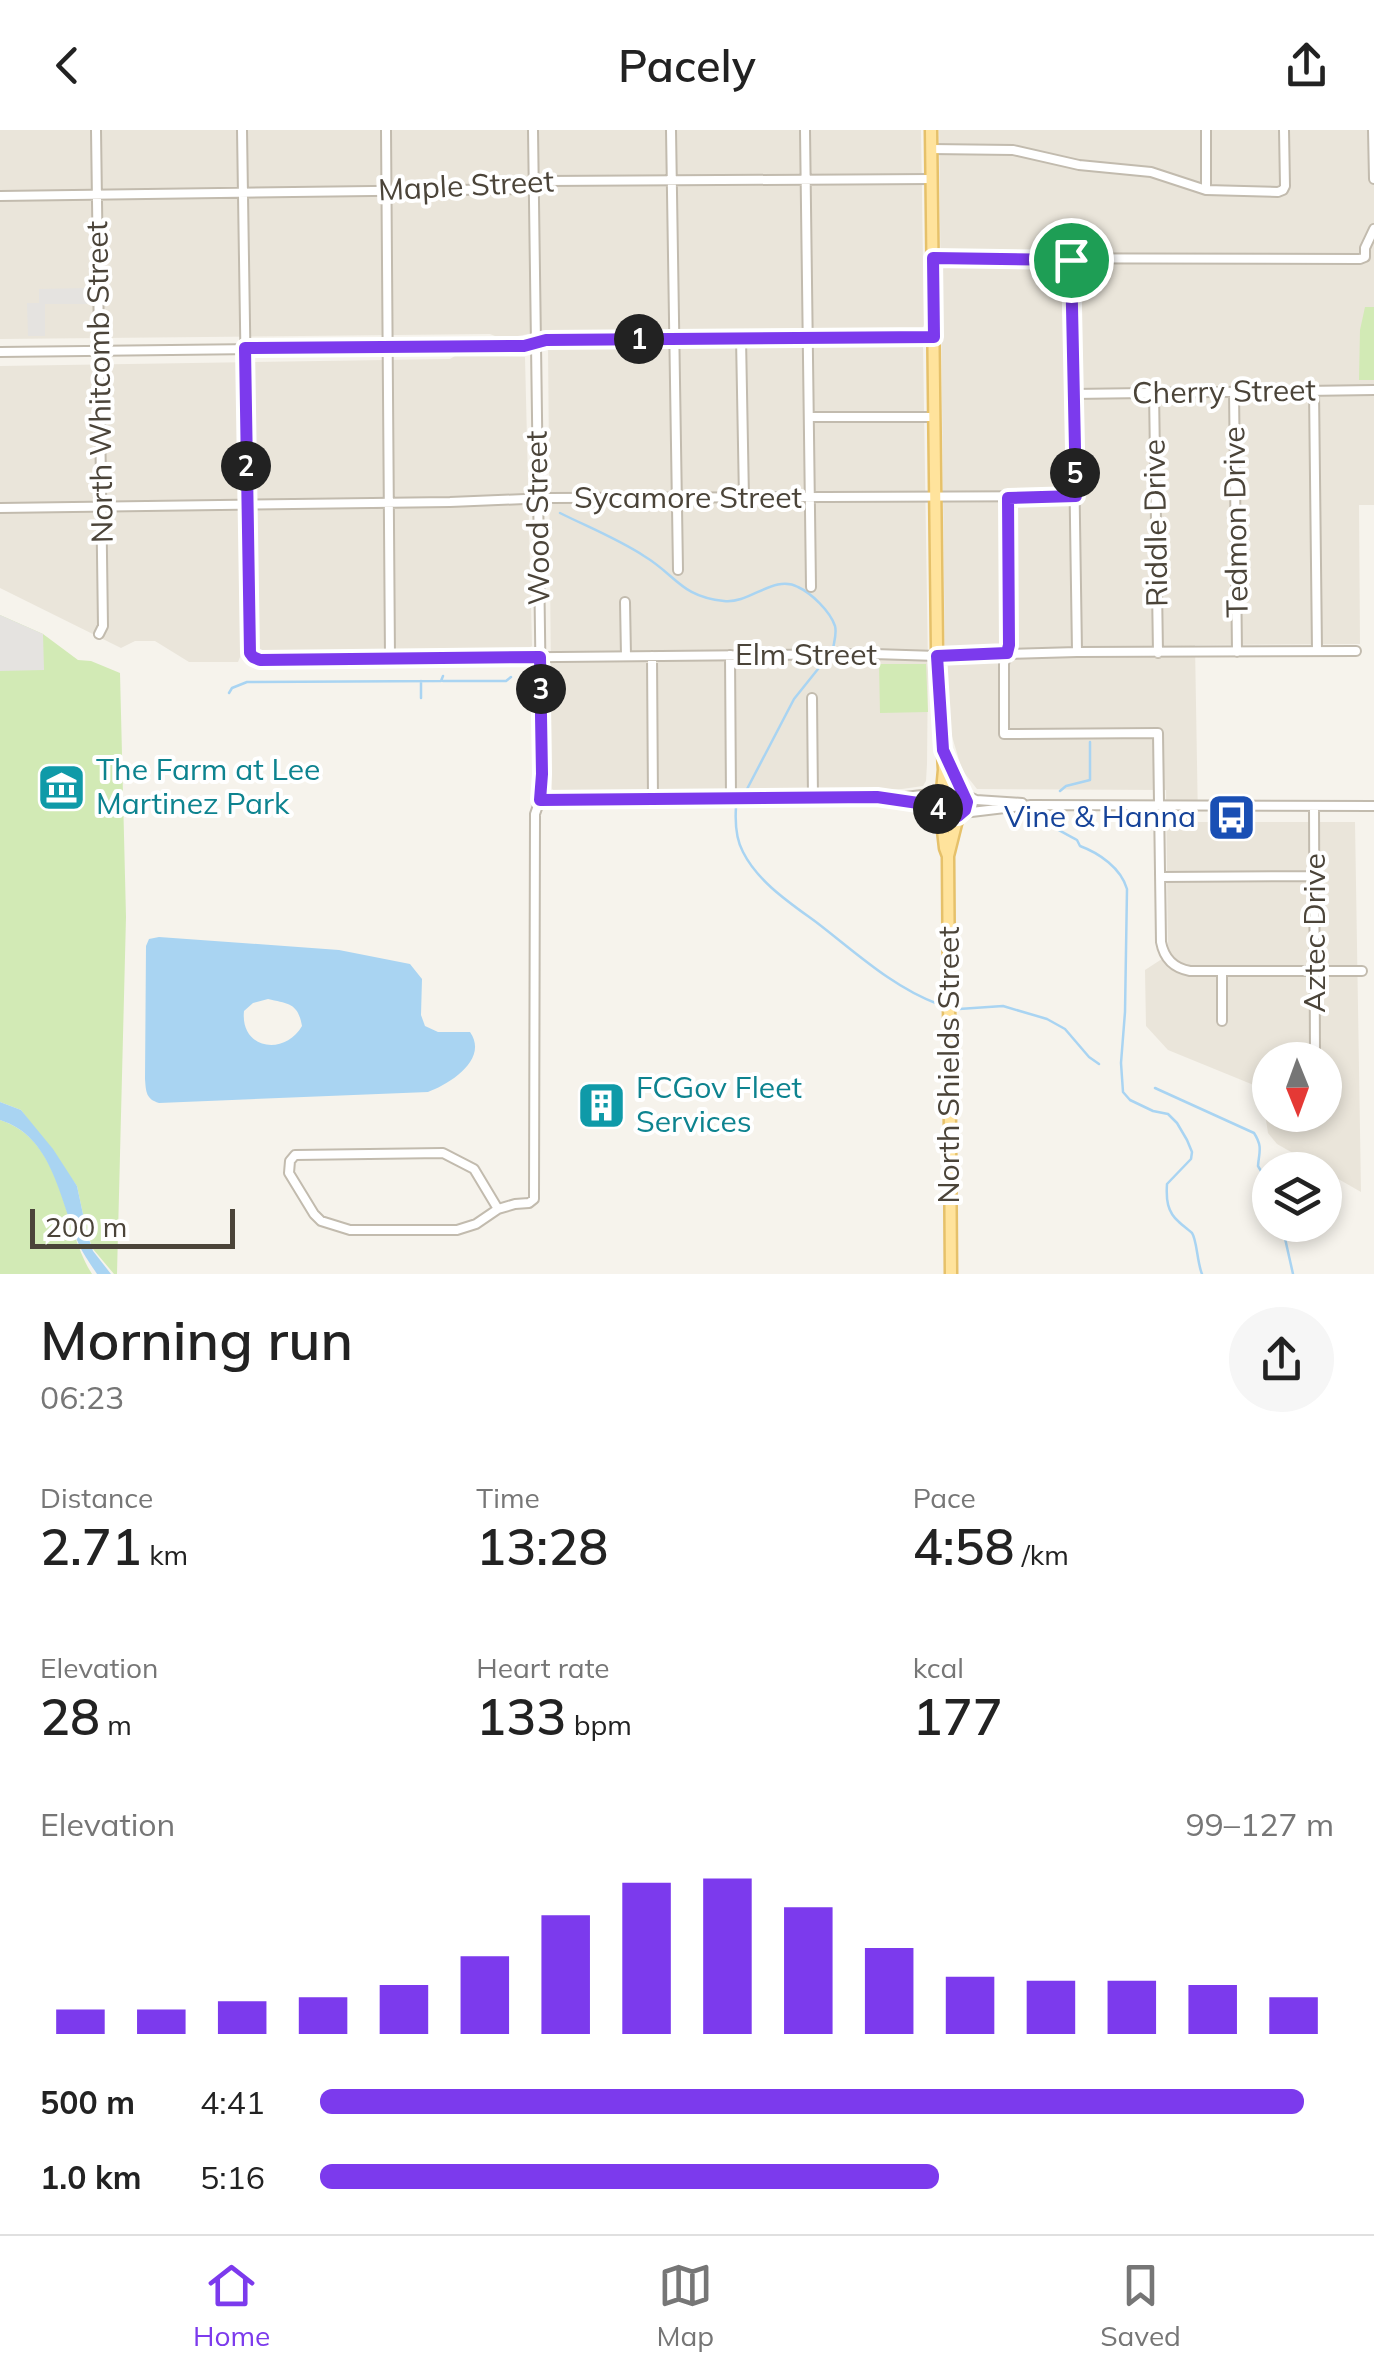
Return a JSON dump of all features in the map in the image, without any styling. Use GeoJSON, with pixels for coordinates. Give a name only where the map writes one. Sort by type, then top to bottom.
{"type":"FeatureCollection","features":[{"type":"Feature","properties":{"kind":"main road"},"geometry":{"type":"LineString","coordinates":[[931,130],[937,656],[944,776],[939,811],[950,818],[960,815],[967,802],[943,750]]}},
{"type":"Feature","properties":{"kind":"main road"},"geometry":{"type":"LineString","coordinates":[[940,792],[951,788],[963,793]]}},
{"type":"Feature","properties":{"kind":"main road","name":"North Shields Street"},"geometry":{"type":"LineString","coordinates":[[939,811],[948,856]]}},
{"type":"Feature","properties":{"kind":"main road","name":"North Shields Street"},"geometry":{"type":"LineString","coordinates":[[951,1274],[948,856],[960,815]]}},
{"type":"Feature","properties":{"kind":"street","name":"North Whitcomb Street"},"geometry":{"type":"LineString","coordinates":[[96,130],[103,626],[99,634]]}},
{"type":"Feature","properties":{"kind":"street"},"geometry":{"type":"LineString","coordinates":[[242,130],[247,506]]}},
{"type":"Feature","properties":{"kind":"street"},"geometry":{"type":"LineString","coordinates":[[386,130],[390,658]]}},
{"type":"Feature","properties":{"kind":"street","name":"Wood Street"},"geometry":{"type":"LineString","coordinates":[[498,1208],[529,1203],[534,1198],[535,814],[542,774],[533,130]]}},
{"type":"Feature","properties":{"kind":"street"},"geometry":{"type":"LineString","coordinates":[[671,130],[678,570]]}},
{"type":"Feature","properties":{"kind":"street"},"geometry":{"type":"LineString","coordinates":[[805,130],[811,587]]}},
{"type":"Feature","properties":{"kind":"street"},"geometry":{"type":"LineString","coordinates":[[1206,130],[1206,190]]}},
{"type":"Feature","properties":{"kind":"street"},"geometry":{"type":"LineString","coordinates":[[932,149],[1013,150],[1079,165],[1151,172],[1206,190],[1278,192],[1283,190],[1284,130]]}},
{"type":"Feature","properties":{"kind":"street"},"geometry":{"type":"LineString","coordinates":[[1374,130],[1374,179]]}},
{"type":"Feature","properties":{"kind":"street","name":"Maple Street"},"geometry":{"type":"LineString","coordinates":[[0,196],[523,189],[544,181],[932,178]]}},
{"type":"Feature","properties":{"kind":"street"},"geometry":{"type":"LineString","coordinates":[[933,258],[1360,259],[1365,257],[1374,229]]}},
{"type":"Feature","properties":{"kind":"street"},"geometry":{"type":"LineString","coordinates":[[1071,260],[1077,652]]}},
{"type":"Feature","properties":{"kind":"street"},"geometry":{"type":"LineString","coordinates":[[0,352],[524,346],[546,340],[934,337]]}},
{"type":"Feature","properties":{"kind":"street"},"geometry":{"type":"LineString","coordinates":[[741,338],[744,498]]}},
{"type":"Feature","properties":{"kind":"street"},"geometry":{"type":"LineString","coordinates":[[1314,390],[1317,651]]}},
{"type":"Feature","properties":{"kind":"street","name":"Cherry Street"},"geometry":{"type":"LineString","coordinates":[[1073,394],[1374,390]]}},
{"type":"Feature","properties":{"kind":"street","name":"Tedmon Drive"},"geometry":{"type":"LineString","coordinates":[[1234,391],[1237,652]]}},
{"type":"Feature","properties":{"kind":"street","name":"Riddle Drive"},"geometry":{"type":"LineString","coordinates":[[1154,392],[1158,652]]}},
{"type":"Feature","properties":{"kind":"street"},"geometry":{"type":"LineString","coordinates":[[810,418],[934,417]]}},
{"type":"Feature","properties":{"kind":"street","name":"Sycamore Street"},"geometry":{"type":"LineString","coordinates":[[0,508],[538,498],[1076,496]]}},
{"type":"Feature","properties":{"kind":"street"},"geometry":{"type":"LineString","coordinates":[[1008,498],[1009,645],[1004,664],[1004,734],[1158,733],[1162,946],[1171,963],[1184,970],[1362,971]]}},
{"type":"Feature","properties":{"kind":"street","name":"Elm Street"},"geometry":{"type":"LineString","coordinates":[[247,506],[250,653],[256,660],[1356,650]]}},
{"type":"Feature","properties":{"kind":"street"},"geometry":{"type":"LineString","coordinates":[[625,602],[626,656]]}},
{"type":"Feature","properties":{"kind":"street"},"geometry":{"type":"LineString","coordinates":[[730,655],[731,798]]}},
{"type":"Feature","properties":{"kind":"street"},"geometry":{"type":"LineString","coordinates":[[652,656],[653,800]]}},
{"type":"Feature","properties":{"kind":"street"},"geometry":{"type":"LineString","coordinates":[[812,698],[814,798]]}},
{"type":"Feature","properties":{"kind":"street"},"geometry":{"type":"LineString","coordinates":[[540,800],[896,798],[940,792]]}},
{"type":"Feature","properties":{"kind":"street"},"geometry":{"type":"LineString","coordinates":[[963,793],[976,800],[1032,805]]}},
{"type":"Feature","properties":{"kind":"street"},"geometry":{"type":"LineString","coordinates":[[896,798],[939,811]]}},
{"type":"Feature","properties":{"kind":"street"},"geometry":{"type":"LineString","coordinates":[[960,815],[1032,805],[1374,806]]}},
{"type":"Feature","properties":{"kind":"street","name":"Aztec Drive"},"geometry":{"type":"LineString","coordinates":[[1314,806],[1315,1042]]}},
{"type":"Feature","properties":{"kind":"street"},"geometry":{"type":"LineString","coordinates":[[1160,877],[1314,876]]}},
{"type":"Feature","properties":{"kind":"street"},"geometry":{"type":"LineString","coordinates":[[1222,971],[1222,1021]]}},
{"type":"Feature","properties":{"kind":"street"},"geometry":{"type":"LineString","coordinates":[[304,1154],[443,1154],[474,1169],[498,1208],[476,1224],[457,1230],[350,1230],[331,1226],[314,1214],[289,1173],[290,1161],[304,1154]]}},
{"type":"Feature","properties":{"kind":"shaded area"},"geometry":{"type":"Polygon","coordinates":[[[0,130],[921,130],[924,325],[921,331],[544,331],[518,336],[0,339],[0,130]]]}},
{"type":"Feature","properties":{"kind":"shaded area"},"geometry":{"type":"Polygon","coordinates":[[[939,130],[1374,130],[1374,505],[1359,505],[1360,644],[1195,645],[1198,822],[1355,822],[1361,1192],[1342,1181],[1342,1152],[1291,1152],[1277,1144],[1268,1132],[1342,1132],[1342,1042],[1252,1042],[1252,1084],[1168,1050],[1146,1026],[1145,970],[1168,955],[1166,790],[977,789],[962,770],[951,733],[945,669],[939,130]]]}},
{"type":"Feature","properties":{"kind":"shaded area"},"geometry":{"type":"Polygon","coordinates":[[[87,288],[87,304],[45,304],[45,336],[28,336],[27,303],[39,303],[39,289],[87,288]]]}},
{"type":"Feature","properties":{"kind":"shaded area"},"geometry":{"type":"Polygon","coordinates":[[[923,344],[928,666],[927,764],[923,786],[555,792],[548,347],[923,344]]]}},
{"type":"Feature","properties":{"kind":"shaded area"},"geometry":{"type":"Polygon","coordinates":[[[525,357],[532,646],[527,649],[242,652],[238,662],[189,662],[155,641],[135,641],[121,648],[0,588],[0,366],[525,357]]]}},
{"type":"Feature","properties":{"kind":"shaded area"},"geometry":{"type":"Polygon","coordinates":[[[0,615],[43,634],[44,670],[0,671],[0,615]]]}},
{"type":"Feature","properties":{"kind":"green space"},"geometry":{"type":"Polygon","coordinates":[[[1365,307],[1374,307],[1374,380],[1359,380],[1360,330],[1365,307]]]}},
{"type":"Feature","properties":{"kind":"green space"},"geometry":{"type":"Polygon","coordinates":[[[0,615],[43,634],[78,660],[120,673],[126,917],[117,1274],[93,1249],[77,1186],[21,1110],[0,1102],[0,615]]]}},
{"type":"Feature","properties":{"kind":"green space"},"geometry":{"type":"Polygon","coordinates":[[[879,664],[926,664],[928,712],[880,713],[879,664]]]}},
{"type":"Feature","properties":{"kind":"green space"},"geometry":{"type":"Polygon","coordinates":[[[0,1120],[21,1130],[49,1165],[92,1274],[0,1274],[0,1120]]]}},
{"type":"Feature","properties":{"kind":"water"},"geometry":{"type":"Polygon","coordinates":[[[149,939],[339,950],[410,964],[422,979],[421,1015],[425,1026],[438,1032],[470,1032],[475,1052],[456,1077],[428,1092],[159,1103],[148,1094],[145,1079],[149,939]],[[268,999],[253,1003],[244,1011],[245,1024],[256,1041],[275,1045],[294,1036],[302,1026],[295,1009],[268,999]]]}},
{"type":"Feature","properties":{"kind":"water"},"geometry":{"type":"Polygon","coordinates":[[[0,1102],[21,1110],[77,1186],[93,1251],[111,1274],[97,1274],[86,1258],[51,1170],[31,1139],[0,1120],[0,1102]]]}},
{"type":"Feature","properties":{"kind":"waterway"},"geometry":{"type":"LineString","coordinates":[[560,513],[634,550],[688,590],[710,599],[734,601],[780,584],[798,587],[833,620],[833,649]]}},
{"type":"Feature","properties":{"kind":"waterway"},"geometry":{"type":"LineString","coordinates":[[746,791],[794,699],[822,664]]}},
{"type":"Feature","properties":{"kind":"waterway"},"geometry":{"type":"LineString","coordinates":[[229,693],[247,682],[441,681],[443,676]]}},
{"type":"Feature","properties":{"kind":"waterway"},"geometry":{"type":"LineString","coordinates":[[443,681],[506,681],[511,677]]}},
{"type":"Feature","properties":{"kind":"waterway"},"geometry":{"type":"LineString","coordinates":[[421,681],[421,698]]}},
{"type":"Feature","properties":{"kind":"waterway"},"geometry":{"type":"LineString","coordinates":[[1060,791],[1090,780],[1090,742]]}},
{"type":"Feature","properties":{"kind":"waterway"},"geometry":{"type":"LineString","coordinates":[[736,807],[741,847],[766,882],[874,968],[938,1004]]}},
{"type":"Feature","properties":{"kind":"waterway"},"geometry":{"type":"LineString","coordinates":[[1049,824],[1108,862],[1127,889],[1123,1092],[1130,1100],[1168,1114],[1187,1140],[1191,1159],[1167,1184],[1167,1200],[1172,1214],[1194,1236],[1202,1274]]}},
{"type":"Feature","properties":{"kind":"waterway"},"geometry":{"type":"LineString","coordinates":[[959,1009],[1003,1006],[1047,1019],[1065,1029],[1099,1064]]}},
{"type":"Feature","properties":{"kind":"waterway"},"geometry":{"type":"LineString","coordinates":[[1155,1088],[1254,1133],[1259,1152]]}},
{"type":"Feature","properties":{"kind":"waterway"},"geometry":{"type":"LineString","coordinates":[[1286,1242],[1293,1274]]}},
{"type":"Feature","properties":{"kind":"place","name":"The Farm at Lee Martinez Park"},"geometry":{"type":"Point","coordinates":[61,787]}},
{"type":"Feature","properties":{"kind":"place","name":"Vine & Hanna"},"geometry":{"type":"Point","coordinates":[1231,817]}},
{"type":"Feature","properties":{"kind":"place","name":"FCGov Fleet Services"},"geometry":{"type":"Point","coordinates":[601,1105]}},
{"type":"Feature","properties":{"kind":"route"},"geometry":{"type":"LineString","coordinates":[[933,258],[1071,260],[1076,496],[1008,498],[1007,653],[937,656],[943,750],[967,802],[958,816],[947,817],[937,808],[914,801],[877,797],[540,800],[540,657],[260,660],[250,653],[245,348],[524,346],[546,340],[934,337],[933,258]]}}]}
